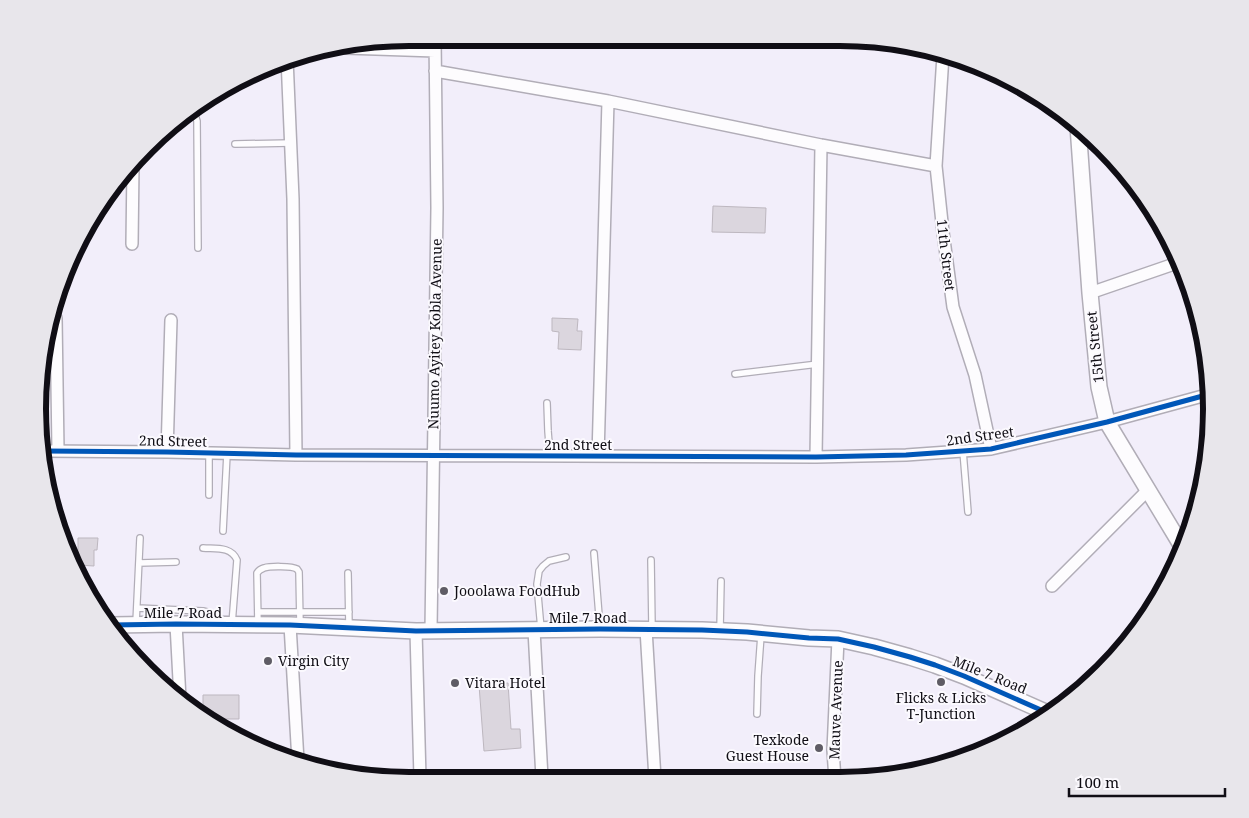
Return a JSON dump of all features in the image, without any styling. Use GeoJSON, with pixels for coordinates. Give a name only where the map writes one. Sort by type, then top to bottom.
{"type":"FeatureCollection","features":[{"type":"Feature","properties":{"kind":"street","name":"Nuumo Ayitey Kobla Avenue"},"geometry":{"type":"LineString","coordinates":[[431,630],[437,208],[435,46]]}},
{"type":"Feature","properties":{"kind":"street"},"geometry":{"type":"LineString","coordinates":[[366,49],[435,51]]}},
{"type":"Feature","properties":{"kind":"street","name":"11th Street"},"geometry":{"type":"LineString","coordinates":[[943,62],[936,166],[943,232],[953,307],[976,375],[991,449]]}},
{"type":"Feature","properties":{"kind":"street"},"geometry":{"type":"LineString","coordinates":[[288,67],[293,219],[296,455]]}},
{"type":"Feature","properties":{"kind":"street"},"geometry":{"type":"LineString","coordinates":[[435,71],[608,101],[821,145],[936,166]]}},
{"type":"Feature","properties":{"kind":"street"},"geometry":{"type":"LineString","coordinates":[[598,456],[608,101]]}},
{"type":"Feature","properties":{"kind":"street","name":"15th Street"},"geometry":{"type":"LineString","coordinates":[[1079,136],[1099,387],[1107,422],[1178,540]]}},
{"type":"Feature","properties":{"kind":"street"},"geometry":{"type":"LineString","coordinates":[[816,457],[821,145]]}},
{"type":"Feature","properties":{"kind":"street"},"geometry":{"type":"LineString","coordinates":[[132,244],[133,174]]}},
{"type":"Feature","properties":{"kind":"street"},"geometry":{"type":"LineString","coordinates":[[1090,293],[1172,265]]}},
{"type":"Feature","properties":{"kind":"street"},"geometry":{"type":"LineString","coordinates":[[167,452],[171,320]]}},
{"type":"Feature","properties":{"kind":"street"},"geometry":{"type":"LineString","coordinates":[[56,326],[58,450]]}},
{"type":"Feature","properties":{"kind":"street","name":"2nd Street"},"geometry":{"type":"LineString","coordinates":[[48,450],[433,456],[816,457],[906,455],[991,449],[1107,422],[1202,396]]}},
{"type":"Feature","properties":{"kind":"street"},"geometry":{"type":"LineString","coordinates":[[1052,586],[1148,490]]}},
{"type":"Feature","properties":{"kind":"street","name":"Mile 7 Road"},"geometry":{"type":"LineString","coordinates":[[117,625],[232,625],[258,618],[296,621],[319,620],[349,628],[416,631],[720,630],[838,640],[910,657],[935,665],[1042,711]]}},
{"type":"Feature","properties":{"kind":"street"},"geometry":{"type":"LineString","coordinates":[[296,621],[298,754]]}},
{"type":"Feature","properties":{"kind":"street"},"geometry":{"type":"LineString","coordinates":[[176,624],[180,690]]}},
{"type":"Feature","properties":{"kind":"street"},"geometry":{"type":"LineString","coordinates":[[649,629],[655,772]]}},
{"type":"Feature","properties":{"kind":"street"},"geometry":{"type":"LineString","coordinates":[[538,630],[542,772]]}},
{"type":"Feature","properties":{"kind":"street"},"geometry":{"type":"LineString","coordinates":[[416,631],[420,772]]}},
{"type":"Feature","properties":{"kind":"street","name":"Mauve Avenue"},"geometry":{"type":"LineString","coordinates":[[834,772],[833,750],[838,640]]}},
{"type":"Feature","properties":{"kind":"lane"},"geometry":{"type":"LineString","coordinates":[[195,116],[197,121],[198,248]]}},
{"type":"Feature","properties":{"kind":"lane"},"geometry":{"type":"LineString","coordinates":[[235,144],[290,143]]}},
{"type":"Feature","properties":{"kind":"lane"},"geometry":{"type":"LineString","coordinates":[[735,374],[818,364]]}},
{"type":"Feature","properties":{"kind":"lane"},"geometry":{"type":"LineString","coordinates":[[547,403],[550,456]]}},
{"type":"Feature","properties":{"kind":"lane"},"geometry":{"type":"LineString","coordinates":[[963,451],[968,512]]}},
{"type":"Feature","properties":{"kind":"lane"},"geometry":{"type":"LineString","coordinates":[[209,453],[209,495]]}},
{"type":"Feature","properties":{"kind":"lane"},"geometry":{"type":"LineString","coordinates":[[223,531],[226,454]]}},
{"type":"Feature","properties":{"kind":"lane"},"geometry":{"type":"LineString","coordinates":[[136,625],[140,538]]}},
{"type":"Feature","properties":{"kind":"lane"},"geometry":{"type":"LineString","coordinates":[[203,548],[225,549],[231,552],[237,560],[232,625]]}},
{"type":"Feature","properties":{"kind":"lane"},"geometry":{"type":"LineString","coordinates":[[594,553],[600,629]]}},
{"type":"Feature","properties":{"kind":"lane"},"geometry":{"type":"LineString","coordinates":[[538,630],[537,584],[539,570],[549,561],[566,557]]}},
{"type":"Feature","properties":{"kind":"lane"},"geometry":{"type":"LineString","coordinates":[[649,629],[651,560]]}},
{"type":"Feature","properties":{"kind":"lane"},"geometry":{"type":"LineString","coordinates":[[139,563],[176,562]]}},
{"type":"Feature","properties":{"kind":"lane"},"geometry":{"type":"LineString","coordinates":[[258,618],[259,571],[264,568],[291,566],[297,569],[298,572],[296,621]]}},
{"type":"Feature","properties":{"kind":"lane"},"geometry":{"type":"LineString","coordinates":[[348,573],[349,628]]}},
{"type":"Feature","properties":{"kind":"lane"},"geometry":{"type":"LineString","coordinates":[[720,630],[721,581]]}},
{"type":"Feature","properties":{"kind":"lane"},"geometry":{"type":"LineString","coordinates":[[137,608],[203,610],[207,612],[209,624]]}},
{"type":"Feature","properties":{"kind":"lane"},"geometry":{"type":"LineString","coordinates":[[319,620],[349,612]]}},
{"type":"Feature","properties":{"kind":"lane"},"geometry":{"type":"LineString","coordinates":[[757,714],[761,633]]}},
{"type":"Feature","properties":{"kind":"building"},"geometry":{"type":"Polygon","coordinates":[[[713,206],[766,208],[765,233],[712,232],[713,206]]]}},
{"type":"Feature","properties":{"kind":"building"},"geometry":{"type":"Polygon","coordinates":[[[552,318],[578,319],[577,331],[582,331],[581,350],[558,349],[559,332],[552,331],[552,318]]]}},
{"type":"Feature","properties":{"kind":"building"},"geometry":{"type":"Polygon","coordinates":[[[78,538],[98,538],[97,550],[94,550],[94,566],[82,565],[78,556],[78,538]]]}},
{"type":"Feature","properties":{"kind":"building"},"geometry":{"type":"Polygon","coordinates":[[[508,683],[511,729],[520,729],[521,748],[484,751],[479,685],[508,683]]]}},
{"type":"Feature","properties":{"kind":"building"},"geometry":{"type":"Polygon","coordinates":[[[203,695],[239,695],[239,719],[221,719],[203,708],[203,695]]]}},
{"type":"Feature","properties":{"kind":"cycle path"},"geometry":{"type":"LineString","coordinates":[[49,451],[296,455],[816,457],[906,455],[991,449],[1107,422],[1202,396]]}},
{"type":"Feature","properties":{"kind":"cycle path"},"geometry":{"type":"LineString","coordinates":[[117,625],[290,625],[416,631],[702,630],[838,639],[874,647],[935,665],[1042,711]]}},
{"type":"Feature","properties":{"kind":"place","name":"Jooolawa FoodHub"},"geometry":{"type":"Point","coordinates":[444,591]}},
{"type":"Feature","properties":{"kind":"place","name":"Virgin City"},"geometry":{"type":"Point","coordinates":[268,661]}},
{"type":"Feature","properties":{"kind":"place","name":"Flicks & Licks T-Junction"},"geometry":{"type":"Point","coordinates":[941,682]}},
{"type":"Feature","properties":{"kind":"place","name":"Vitara Hotel"},"geometry":{"type":"Point","coordinates":[455,683]}},
{"type":"Feature","properties":{"kind":"place","name":"Texkode Guest House"},"geometry":{"type":"Point","coordinates":[819,748]}}]}
